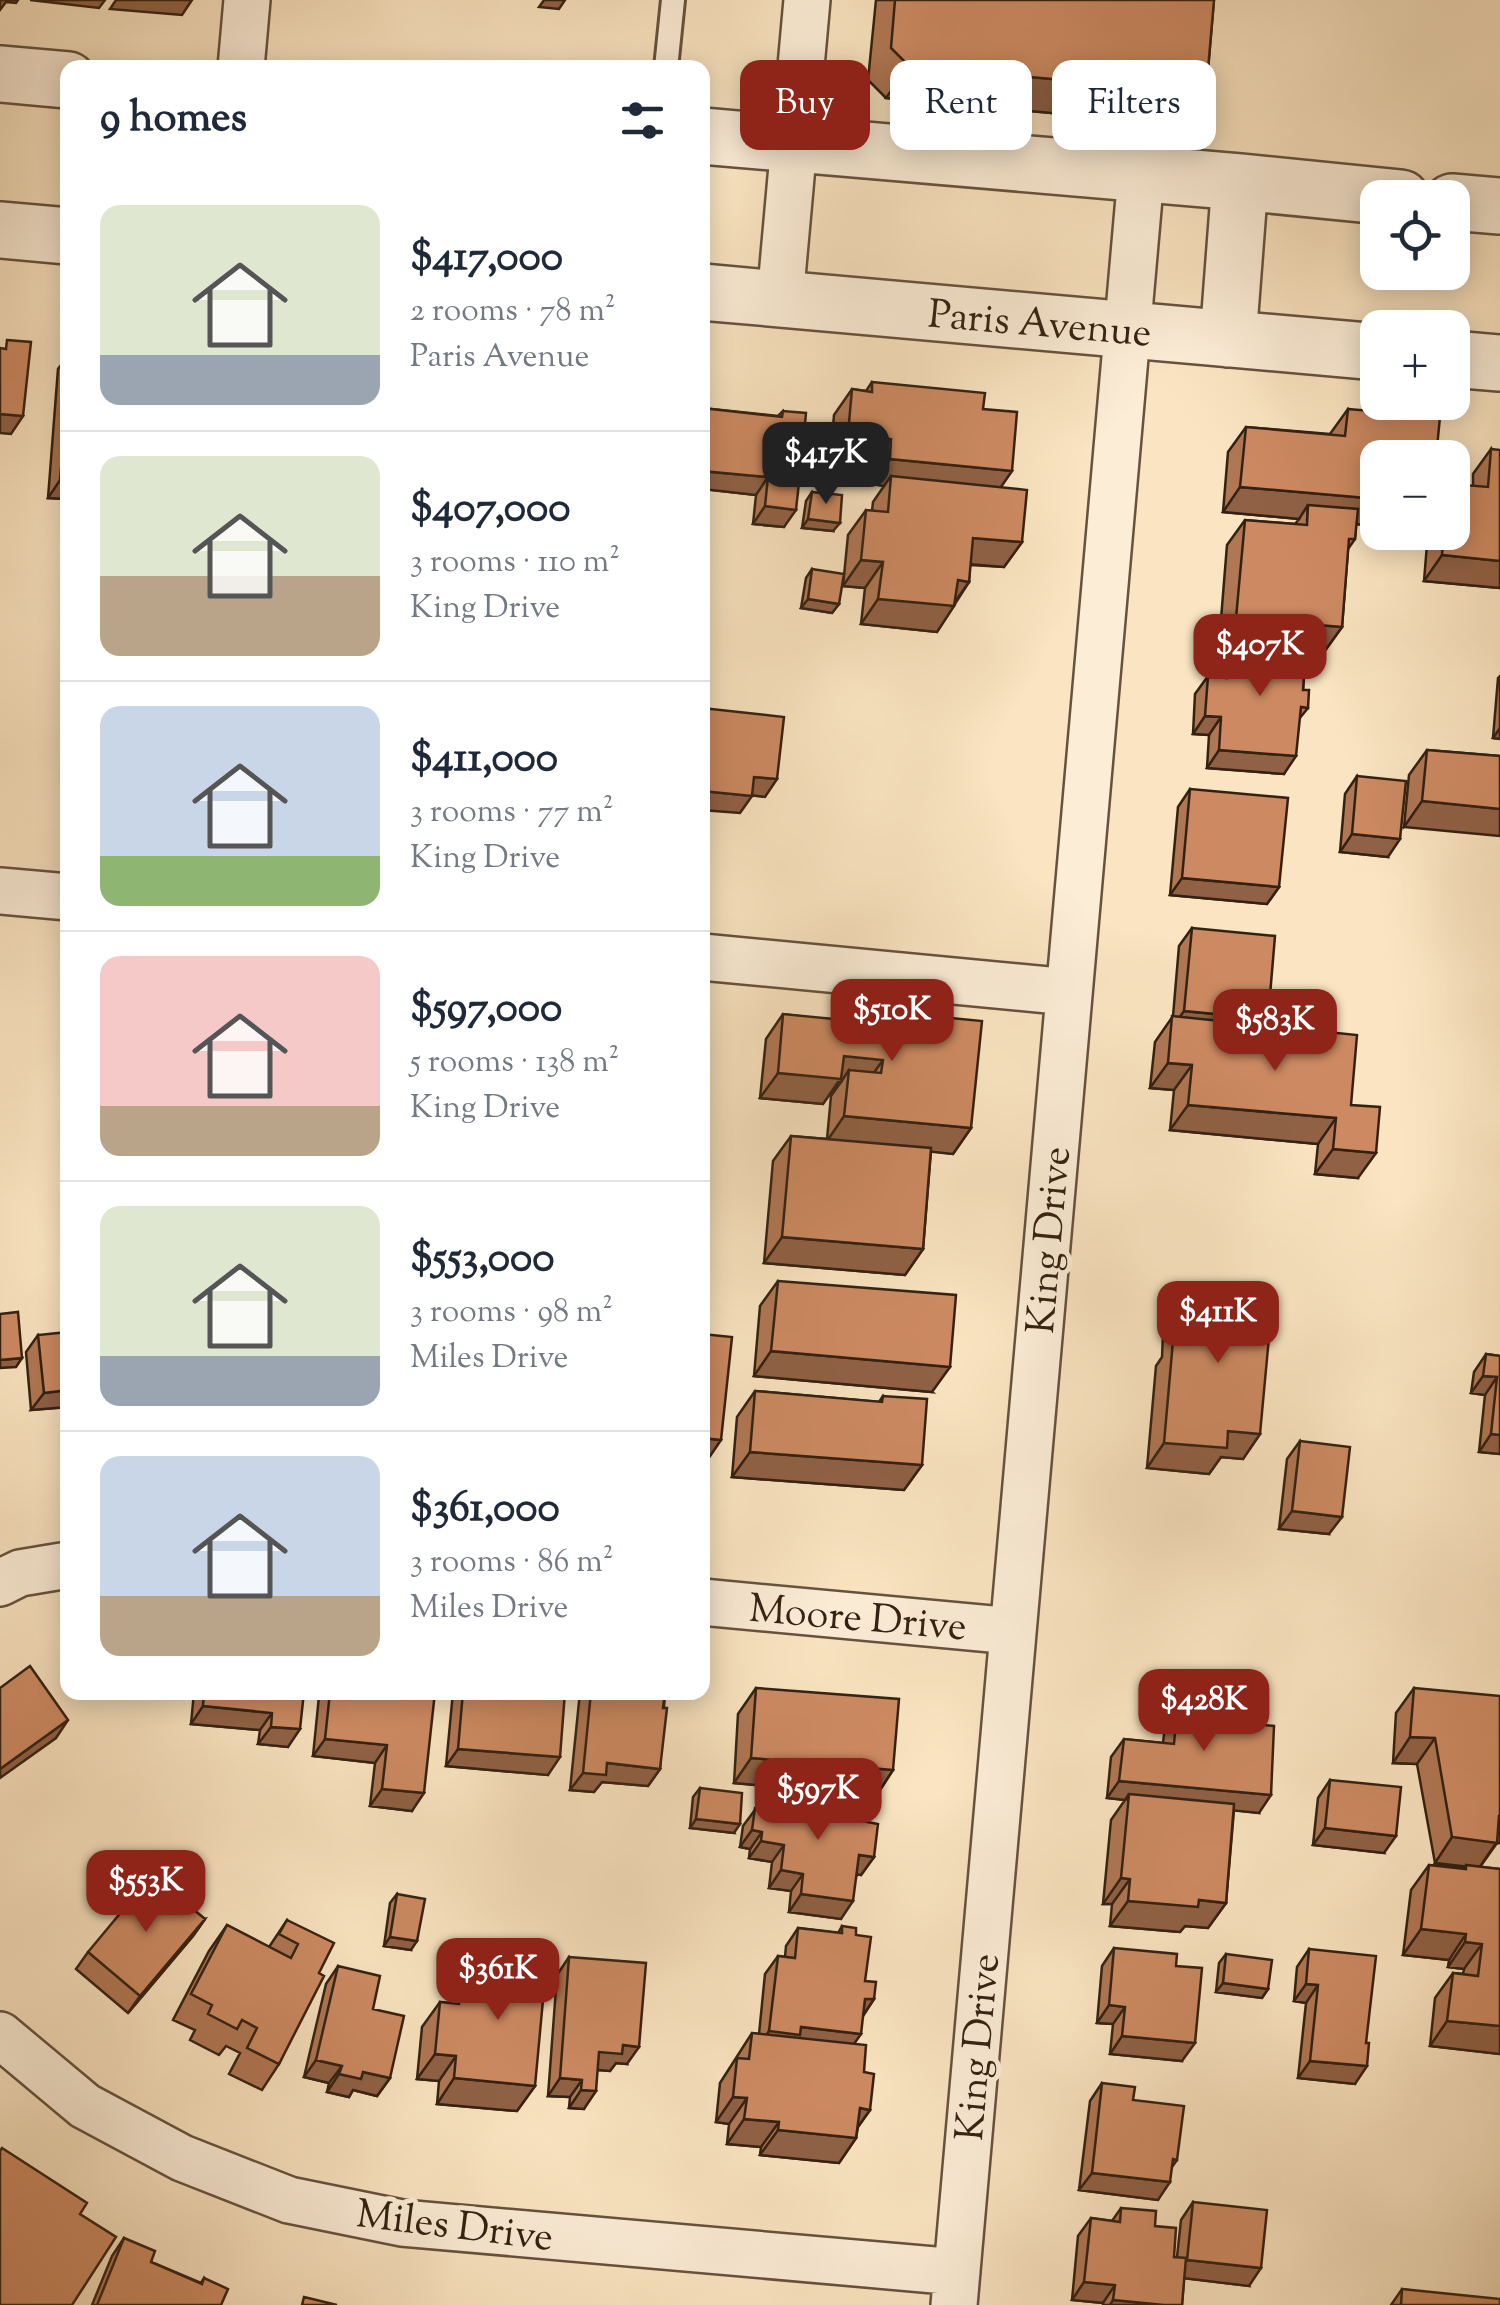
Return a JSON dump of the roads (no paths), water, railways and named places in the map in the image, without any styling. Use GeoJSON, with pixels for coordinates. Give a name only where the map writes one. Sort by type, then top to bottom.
{"type":"FeatureCollection","features":[{"type":"Feature","properties":{"kind":"street"},"geometry":{"type":"LineString","coordinates":[[243,60],[248,0]]}},
{"type":"Feature","properties":{"kind":"street"},"geometry":{"type":"LineString","coordinates":[[802,60],[807,0]]}},
{"type":"Feature","properties":{"kind":"street"},"geometry":{"type":"LineString","coordinates":[[0,74],[60,79]]}},
{"type":"Feature","properties":{"kind":"street"},"geometry":{"type":"LineString","coordinates":[[710,137],[740,139]]}},
{"type":"Feature","properties":{"kind":"street"},"geometry":{"type":"LineString","coordinates":[[780,299],[793,150]]}},
{"type":"Feature","properties":{"kind":"street"},"geometry":{"type":"LineString","coordinates":[[861,150],[1360,194]]}},
{"type":"Feature","properties":{"kind":"street","name":"King Drive"},"geometry":{"type":"LineString","coordinates":[[955,2288],[1141,175]]}},
{"type":"Feature","properties":{"kind":"street"},"geometry":{"type":"LineString","coordinates":[[1228,339],[1240,182]]}},
{"type":"Feature","properties":{"kind":"street"},"geometry":{"type":"LineString","coordinates":[[1470,204],[1500,206]]}},
{"type":"Feature","properties":{"kind":"street"},"geometry":{"type":"LineString","coordinates":[[0,230],[60,235]]}},
{"type":"Feature","properties":{"kind":"street","name":"Paris Avenue"},"geometry":{"type":"LineString","coordinates":[[710,293],[1360,350]]}},
{"type":"Feature","properties":{"kind":"street"},"geometry":{"type":"LineString","coordinates":[[1470,360],[1500,363]]}},
{"type":"Feature","properties":{"kind":"street"},"geometry":{"type":"LineString","coordinates":[[0,891],[60,897]]}},
{"type":"Feature","properties":{"kind":"street"},"geometry":{"type":"LineString","coordinates":[[710,959],[1069,992]]}},
{"type":"Feature","properties":{"kind":"street"},"geometry":{"type":"LineString","coordinates":[[0,1584],[20,1573],[60,1566]]}},
{"type":"Feature","properties":{"kind":"street","name":"Moore Drive"},"geometry":{"type":"LineString","coordinates":[[710,1603],[1013,1630]]}},
{"type":"Feature","properties":{"kind":"street","name":"Miles Drive"},"geometry":{"type":"LineString","coordinates":[[0,2035],[85,2106],[182,2158],[288,2200],[402,2223],[955,2288]]}},
{"type":"Feature","properties":{"kind":"lane"},"geometry":{"type":"LineString","coordinates":[[667,60],[674,0]]}}]}
